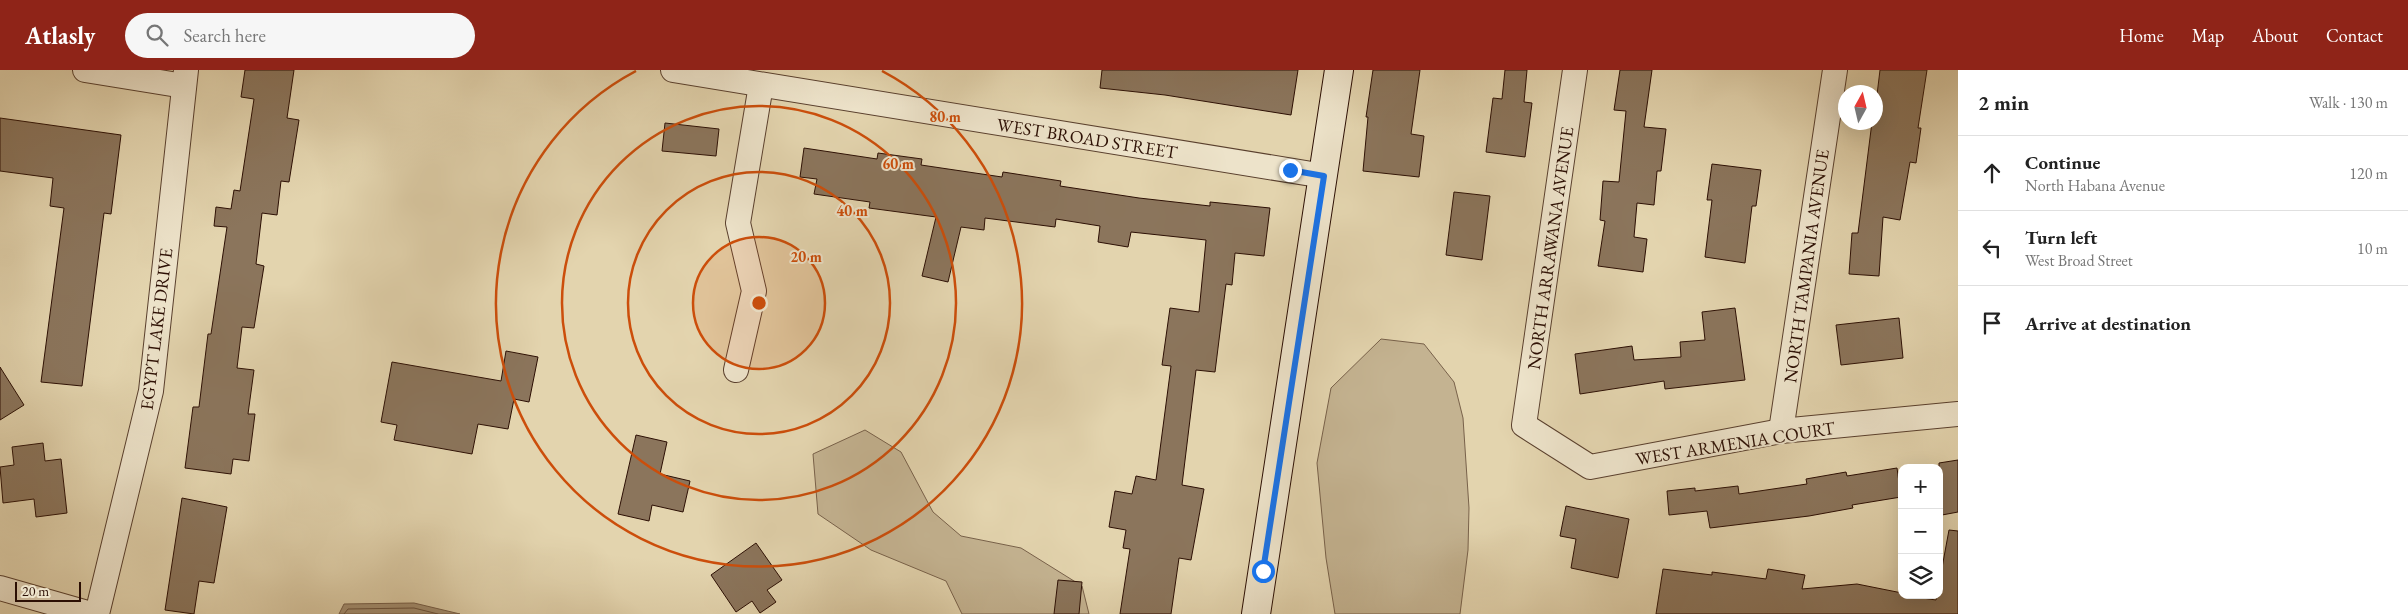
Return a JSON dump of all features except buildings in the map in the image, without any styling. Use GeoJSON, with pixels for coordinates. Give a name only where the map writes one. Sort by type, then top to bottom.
{"type":"FeatureCollection","features":[{"type":"Feature","properties":{"kind":"street"},"geometry":{"type":"LineString","coordinates":[[86,70],[185,78]]}},
{"type":"Feature","properties":{"kind":"street","name":"WEST BROAD STREET"},"geometry":{"type":"LineString","coordinates":[[673,70],[1324,176]]}},
{"type":"Feature","properties":{"kind":"street"},"geometry":{"type":"LineString","coordinates":[[1256,614],[1339,70]]}},
{"type":"Feature","properties":{"kind":"street","name":"NORTH ARRAWANA AVENUE"},"geometry":{"type":"LineString","coordinates":[[1524,425],[1576,70]]}},
{"type":"Feature","properties":{"kind":"street","name":"NORTH TAMPANIA AVENUE"},"geometry":{"type":"LineString","coordinates":[[1781,431],[1835,70]]}},
{"type":"Feature","properties":{"kind":"street","name":"EGYPT LAKE DRIVE"},"geometry":{"type":"LineString","coordinates":[[97,614],[151,391],[185,78]]}},
{"type":"Feature","properties":{"kind":"street"},"geometry":{"type":"LineString","coordinates":[[736,370],[754,291],[738,223],[760,85]]}},
{"type":"Feature","properties":{"kind":"street","name":"WEST ARMENIA COURT"},"geometry":{"type":"LineString","coordinates":[[1524,425],[1590,468],[1781,431],[1958,414]]}},
{"type":"Feature","properties":{"kind":"street"},"geometry":{"type":"LineString","coordinates":[[0,588],[91,614]]}},
{"type":"Feature","properties":{"kind":"shaded area"},"geometry":{"type":"Polygon","coordinates":[[[1381,339],[1424,344],[1454,382],[1463,418],[1469,508],[1468,550],[1460,614],[1335,614],[1326,558],[1317,463],[1331,388],[1381,339]]]}},
{"type":"Feature","properties":{"kind":"shaded area"},"geometry":{"type":"Polygon","coordinates":[[[865,430],[901,452],[933,512],[961,536],[1021,548],[1082,586],[1089,614],[962,614],[946,581],[871,550],[818,514],[813,454],[865,430]]]}},
{"type":"Feature","properties":{"kind":"water"},"geometry":{"type":"Polygon","coordinates":[[[414,603],[460,614],[339,614],[344,604],[414,603]]]}},
{"type":"Feature","properties":{"kind":"route"},"geometry":{"type":"LineString","coordinates":[[1263,571],[1324,176],[1290,170]]}}]}
